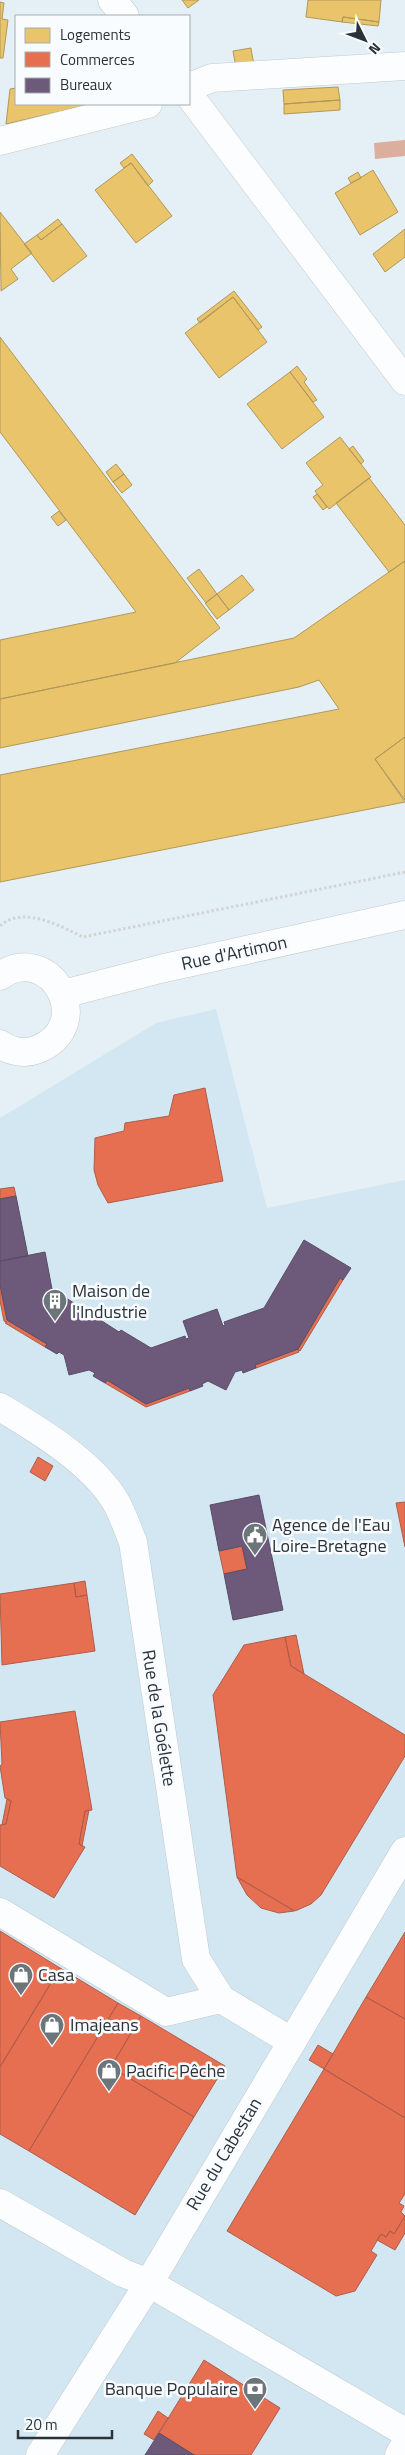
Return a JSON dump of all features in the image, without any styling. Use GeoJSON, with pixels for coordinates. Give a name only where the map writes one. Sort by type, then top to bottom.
{"type":"FeatureCollection","features":[{"type":"Feature","properties":{"kind":"street"},"geometry":{"type":"LineString","coordinates":[[112,0],[124,15]]}},
{"type":"Feature","properties":{"kind":"street"},"geometry":{"type":"LineString","coordinates":[[190,87],[212,78],[405,66]]}},
{"type":"Feature","properties":{"kind":"street"},"geometry":{"type":"LineString","coordinates":[[190,96],[405,381]]}},
{"type":"Feature","properties":{"kind":"street"},"geometry":{"type":"LineString","coordinates":[[0,141],[144,105]]}},
{"type":"Feature","properties":{"kind":"street","name":"Rue d'Artimon"},"geometry":{"type":"LineString","coordinates":[[63,994],[160,969],[405,915]]}},
{"type":"Feature","properties":{"kind":"street"},"geometry":{"type":"LineString","coordinates":[[0,976],[6,971],[23,967],[40,970],[54,979],[63,994],[66,1008],[64,1023],[57,1036],[46,1046],[32,1051],[18,1052],[0,1044]]}},
{"type":"Feature","properties":{"kind":"street","name":"Rue de la Goélette"},"geometry":{"type":"LineString","coordinates":[[0,1407],[44,1434],[82,1463],[114,1499],[133,1542],[196,1959],[221,1999],[291,2042]]}},
{"type":"Feature","properties":{"kind":"street","name":"Rue du Cabestan"},"geometry":{"type":"LineString","coordinates":[[40,2455],[149,2282],[405,1852]]}},
{"type":"Feature","properties":{"kind":"street"},"geometry":{"type":"LineString","coordinates":[[0,1912],[166,2012],[221,1999]]}},
{"type":"Feature","properties":{"kind":"street"},"geometry":{"type":"LineString","coordinates":[[4,2213],[123,2273],[149,2282],[405,2432]]}},
{"type":"Feature","properties":{"kind":"street"},"geometry":{"type":"LineString","coordinates":[[399,2455],[405,2445]]}},
{"type":"Feature","properties":{"kind":"path"},"geometry":{"type":"LineString","coordinates":[[0,926],[6,921],[25,917],[51,922],[83,937],[405,872]]}},
{"type":"Feature","properties":{"kind":"shaded area"},"geometry":{"type":"Polygon","coordinates":[[[405,140],[405,156],[375,159],[374,143],[405,140]]]}},
{"type":"Feature","properties":{"kind":"shaded area"},"geometry":{"type":"Polygon","coordinates":[[[216,1009],[267,1208],[405,1180],[405,2455],[0,2455],[0,1118],[156,1023],[216,1009]]]}},
{"type":"Feature","properties":{"kind":"building: Logements"},"geometry":{"type":"Polygon","coordinates":[[[182,0],[199,0],[188,8],[182,0]]]}},
{"type":"Feature","properties":{"kind":"building: Logements"},"geometry":{"type":"Polygon","coordinates":[[[308,0],[381,0],[379,22],[343,17],[342,22],[306,17],[308,0]]]}},
{"type":"Feature","properties":{"kind":"building: Logements"},"geometry":{"type":"Polygon","coordinates":[[[0,2],[4,3],[2,19],[8,20],[3,58],[0,58],[0,2]]]}},
{"type":"Feature","properties":{"kind":"building: Logements"},"geometry":{"type":"Polygon","coordinates":[[[343,17],[379,22],[378,26],[342,22],[343,17]]]}},
{"type":"Feature","properties":{"kind":"building: Logements"},"geometry":{"type":"Polygon","coordinates":[[[251,48],[254,66],[236,68],[233,51],[251,48]]]}},
{"type":"Feature","properties":{"kind":"building: Logements"},"geometry":{"type":"Polygon","coordinates":[[[338,87],[340,100],[284,104],[283,90],[338,87]]]}},
{"type":"Feature","properties":{"kind":"building: Logements"},"geometry":{"type":"Polygon","coordinates":[[[15,88],[15,105],[88,105],[6,124],[10,89],[15,88]]]}},
{"type":"Feature","properties":{"kind":"building: Logements"},"geometry":{"type":"Polygon","coordinates":[[[340,100],[340,110],[284,114],[284,104],[340,100]]]}},
{"type":"Feature","properties":{"kind":"building: Logements"},"geometry":{"type":"Polygon","coordinates":[[[132,154],[153,181],[148,186],[131,163],[124,168],[120,163],[132,154]]]}},
{"type":"Feature","properties":{"kind":"building: Logements"},"geometry":{"type":"Polygon","coordinates":[[[131,163],[172,216],[136,243],[95,190],[131,163]]]}},
{"type":"Feature","properties":{"kind":"building: Logements"},"geometry":{"type":"Polygon","coordinates":[[[373,170],[398,212],[360,235],[335,193],[373,170]]]}},
{"type":"Feature","properties":{"kind":"building: Logements"},"geometry":{"type":"Polygon","coordinates":[[[358,172],[361,178],[351,183],[348,178],[358,172]]]}},
{"type":"Feature","properties":{"kind":"building: Logements"},"geometry":{"type":"Polygon","coordinates":[[[0,212],[32,253],[11,269],[18,279],[1,291],[0,212]]]}},
{"type":"Feature","properties":{"kind":"building: Logements"},"geometry":{"type":"Polygon","coordinates":[[[58,219],[62,224],[41,240],[37,235],[58,219]]]}},
{"type":"Feature","properties":{"kind":"building: Logements"},"geometry":{"type":"Polygon","coordinates":[[[62,224],[87,256],[53,282],[24,244],[37,235],[41,240],[62,224]]]}},
{"type":"Feature","properties":{"kind":"building: Logements"},"geometry":{"type":"Polygon","coordinates":[[[405,229],[405,257],[385,272],[373,254],[405,229]]]}},
{"type":"Feature","properties":{"kind":"building: Logements"},"geometry":{"type":"Polygon","coordinates":[[[234,291],[262,327],[258,330],[233,297],[200,323],[197,319],[234,291]]]}},
{"type":"Feature","properties":{"kind":"building: Logements"},"geometry":{"type":"Polygon","coordinates":[[[233,297],[267,342],[219,378],[185,333],[233,297]]]}},
{"type":"Feature","properties":{"kind":"building: Logements"},"geometry":{"type":"Polygon","coordinates":[[[0,337],[220,628],[175,663],[0,699],[0,640],[136,612],[0,432],[0,337]]]}},
{"type":"Feature","properties":{"kind":"building: Logements"},"geometry":{"type":"Polygon","coordinates":[[[297,366],[307,379],[304,382],[317,400],[313,402],[290,372],[297,366]]]}},
{"type":"Feature","properties":{"kind":"building: Logements"},"geometry":{"type":"Polygon","coordinates":[[[290,372],[324,417],[282,449],[247,404],[290,372]]]}},
{"type":"Feature","properties":{"kind":"building: Logements"},"geometry":{"type":"Polygon","coordinates":[[[340,437],[371,477],[329,509],[315,491],[323,485],[306,463],[340,437]]]}},
{"type":"Feature","properties":{"kind":"building: Logements"},"geometry":{"type":"Polygon","coordinates":[[[353,446],[364,461],[361,464],[349,449],[353,446]]]}},
{"type":"Feature","properties":{"kind":"building: Logements"},"geometry":{"type":"Polygon","coordinates":[[[116,464],[124,474],[113,482],[106,472],[116,464]]]}},
{"type":"Feature","properties":{"kind":"building: Logements"},"geometry":{"type":"Polygon","coordinates":[[[124,474],[132,485],[122,493],[113,482],[124,474]]]}},
{"type":"Feature","properties":{"kind":"building: Logements"},"geometry":{"type":"Polygon","coordinates":[[[369,478],[405,525],[405,561],[389,572],[336,503],[369,478]]]}},
{"type":"Feature","properties":{"kind":"building: Logements"},"geometry":{"type":"Polygon","coordinates":[[[317,494],[327,507],[323,510],[313,497],[317,494]]]}},
{"type":"Feature","properties":{"kind":"building: Logements"},"geometry":{"type":"Polygon","coordinates":[[[59,511],[66,520],[58,526],[51,517],[59,511]]]}},
{"type":"Feature","properties":{"kind":"building: Logements"},"geometry":{"type":"Polygon","coordinates":[[[405,561],[405,737],[375,759],[405,802],[0,882],[0,775],[339,709],[319,680],[299,687],[0,748],[0,699],[294,638],[405,561]]]}},
{"type":"Feature","properties":{"kind":"building: Logements"},"geometry":{"type":"Polygon","coordinates":[[[199,569],[217,594],[206,603],[187,578],[199,569]]]}},
{"type":"Feature","properties":{"kind":"building: Logements"},"geometry":{"type":"Polygon","coordinates":[[[242,575],[254,590],[229,610],[217,594],[242,575]]]}},
{"type":"Feature","properties":{"kind":"building: Logements"},"geometry":{"type":"Polygon","coordinates":[[[217,594],[229,610],[217,619],[205,603],[217,594]]]}},
{"type":"Feature","properties":{"kind":"building: Logements"},"geometry":{"type":"Polygon","coordinates":[[[405,737],[405,800],[375,759],[405,737]]]}},
{"type":"Feature","properties":{"kind":"building: Commerces"},"geometry":{"type":"Polygon","coordinates":[[[205,1088],[223,1181],[108,1203],[98,1185],[94,1170],[95,1138],[124,1131],[125,1123],[169,1116],[174,1095],[205,1088]]]}},
{"type":"Feature","properties":{"kind":"building: Commerces"},"geometry":{"type":"Polygon","coordinates":[[[14,1187],[16,1196],[0,1199],[0,1189],[14,1187]]]}},
{"type":"Feature","properties":{"kind":"building: Commerces"},"geometry":{"type":"Polygon","coordinates":[[[340,1278],[343,1280],[300,1351],[298,1349],[340,1278]]]}},
{"type":"Feature","properties":{"kind":"building: Commerces"},"geometry":{"type":"Polygon","coordinates":[[[0,1284],[7,1320],[47,1344],[45,1347],[5,1323],[7,1322],[4,1321],[0,1301],[0,1284]]]}},
{"type":"Feature","properties":{"kind":"building: Commerces"},"geometry":{"type":"Polygon","coordinates":[[[298,1349],[299,1352],[256,1368],[255,1365],[298,1349]]]}},
{"type":"Feature","properties":{"kind":"building: Commerces"},"geometry":{"type":"Polygon","coordinates":[[[107,1380],[146,1404],[189,1388],[190,1391],[146,1407],[105,1383],[107,1380]]]}},
{"type":"Feature","properties":{"kind":"building: Commerces"},"geometry":{"type":"Polygon","coordinates":[[[38,1457],[53,1466],[45,1481],[30,1472],[38,1457]]]}},
{"type":"Feature","properties":{"kind":"building: Commerces"},"geometry":{"type":"Polygon","coordinates":[[[405,1502],[405,1547],[396,1503],[405,1502]]]}},
{"type":"Feature","properties":{"kind":"building: Commerces"},"geometry":{"type":"Polygon","coordinates":[[[242,1546],[247,1569],[224,1574],[219,1551],[242,1546]]]}},
{"type":"Feature","properties":{"kind":"building: Commerces"},"geometry":{"type":"Polygon","coordinates":[[[85,1581],[87,1595],[76,1597],[74,1583],[85,1581]]]}},
{"type":"Feature","properties":{"kind":"building: Commerces"},"geometry":{"type":"Polygon","coordinates":[[[74,1583],[76,1597],[87,1595],[95,1651],[2,1665],[0,1594],[74,1583]]]}},
{"type":"Feature","properties":{"kind":"building: Commerces"},"geometry":{"type":"Polygon","coordinates":[[[296,1635],[304,1674],[291,1666],[285,1637],[296,1635]]]}},
{"type":"Feature","properties":{"kind":"building: Commerces"},"geometry":{"type":"Polygon","coordinates":[[[285,1637],[291,1666],[405,1735],[405,1756],[321,1895],[311,1904],[295,1911],[237,1877],[213,1695],[244,1645],[285,1637]]]}},
{"type":"Feature","properties":{"kind":"building: Commerces"},"geometry":{"type":"Polygon","coordinates":[[[75,1711],[92,1810],[85,1811],[79,1844],[85,1847],[54,1898],[0,1866],[0,1825],[6,1824],[11,1801],[5,1798],[0,1766],[2,1764],[0,1722],[75,1711]]]}},
{"type":"Feature","properties":{"kind":"building: Commerces"},"geometry":{"type":"Polygon","coordinates":[[[7,1799],[11,1801],[6,1824],[2,1825],[7,1799]]]}},
{"type":"Feature","properties":{"kind":"building: Commerces"},"geometry":{"type":"Polygon","coordinates":[[[89,1810],[82,1846],[79,1844],[85,1811],[89,1810]]]}},
{"type":"Feature","properties":{"kind":"building: Commerces"},"geometry":{"type":"Polygon","coordinates":[[[237,1877],[294,1911],[279,1913],[261,1908],[247,1895],[237,1877]]]}},
{"type":"Feature","properties":{"kind":"building: Commerces","name":"Casa"},"geometry":{"type":"Polygon","coordinates":[[[0,1931],[60,1968],[0,2067],[0,1931]]]}},
{"type":"Feature","properties":{"kind":"building: Commerces"},"geometry":{"type":"Polygon","coordinates":[[[405,1932],[405,2019],[366,1997],[405,1932]]]}},
{"type":"Feature","properties":{"kind":"building: Commerces","name":"Imajeans"},"geometry":{"type":"Polygon","coordinates":[[[60,1968],[118,2003],[29,2151],[0,2134],[0,2067],[60,1968]]]}},
{"type":"Feature","properties":{"kind":"building: Commerces"},"geometry":{"type":"Polygon","coordinates":[[[366,1997],[405,2019],[405,2118],[324,2069],[366,1997]]]}},
{"type":"Feature","properties":{"kind":"building: Commerces","name":"Pacific Pêche"},"geometry":{"type":"Polygon","coordinates":[[[118,2003],[141,2016],[111,2067],[194,2117],[135,2215],[29,2151],[118,2003]]]}},
{"type":"Feature","properties":{"kind":"building: Commerces"},"geometry":{"type":"Polygon","coordinates":[[[141,2016],[225,2066],[194,2117],[111,2067],[141,2016]]]}},
{"type":"Feature","properties":{"kind":"building: Commerces"},"geometry":{"type":"Polygon","coordinates":[[[318,2045],[333,2054],[324,2069],[309,2060],[318,2045]]]}},
{"type":"Feature","properties":{"kind":"building: Commerces"},"geometry":{"type":"Polygon","coordinates":[[[324,2069],[405,2118],[405,2194],[399,2203],[404,2206],[401,2212],[405,2216],[394,2234],[390,2231],[386,2237],[381,2234],[371,2251],[377,2255],[355,2291],[336,2296],[227,2231],[324,2069]]]}},
{"type":"Feature","properties":{"kind":"building: Commerces"},"geometry":{"type":"Polygon","coordinates":[[[405,2216],[405,2233],[395,2250],[377,2240],[381,2234],[386,2237],[390,2231],[394,2234],[405,2216]]]}},
{"type":"Feature","properties":{"kind":"building: Commerces"},"geometry":{"type":"Polygon","coordinates":[[[204,2360],[280,2408],[251,2455],[194,2455],[159,2433],[204,2360]]]}},
{"type":"Feature","properties":{"kind":"building: Commerces"},"geometry":{"type":"Polygon","coordinates":[[[158,2411],[168,2418],[154,2440],[144,2434],[158,2411]]]}},
{"type":"Feature","properties":{"kind":"building: Bureaux"},"geometry":{"type":"Polygon","coordinates":[[[16,1196],[28,1256],[0,1261],[0,1199],[16,1196]]]}},
{"type":"Feature","properties":{"kind":"building: Bureaux","name":"Maison de l'Industrie"},"geometry":{"type":"Polygon","coordinates":[[[304,1240],[351,1268],[343,1280],[340,1278],[298,1349],[255,1365],[256,1368],[243,1373],[242,1370],[235,1372],[226,1390],[208,1381],[202,1384],[203,1386],[190,1391],[189,1388],[146,1404],[107,1380],[105,1383],[93,1376],[95,1373],[89,1370],[69,1375],[64,1355],[59,1352],[57,1354],[45,1347],[47,1344],[7,1320],[0,1284],[0,1261],[45,1252],[52,1289],[119,1332],[121,1330],[151,1348],[185,1336],[186,1339],[189,1338],[183,1321],[217,1309],[223,1326],[225,1325],[224,1322],[264,1308],[304,1240]]]}},
{"type":"Feature","properties":{"kind":"building: Bureaux"},"geometry":{"type":"Polygon","coordinates":[[[259,1495],[283,1610],[233,1620],[224,1574],[247,1569],[242,1546],[219,1551],[210,1505],[259,1495]]]}},
{"type":"Feature","properties":{"kind":"building: Bureaux"},"geometry":{"type":"Polygon","coordinates":[[[159,2433],[194,2455],[145,2455],[159,2433]]]}},
{"type":"Feature","properties":{"kind":"place","name":"Maison de l'Industrie"},"geometry":{"type":"Point","coordinates":[55,1322]}},
{"type":"Feature","properties":{"kind":"place","name":"Agence de l'Eau Loire-Bretagne"},"geometry":{"type":"Point","coordinates":[255,1556]}},
{"type":"Feature","properties":{"kind":"place","name":"Casa"},"geometry":{"type":"Point","coordinates":[21,1996]}},
{"type":"Feature","properties":{"kind":"place","name":"Imajeans"},"geometry":{"type":"Point","coordinates":[52,2046]}},
{"type":"Feature","properties":{"kind":"place","name":"Pacific Pêche"},"geometry":{"type":"Point","coordinates":[109,2092]}},
{"type":"Feature","properties":{"kind":"place","name":"Banque Populaire"},"geometry":{"type":"Point","coordinates":[255,2410]}}]}
